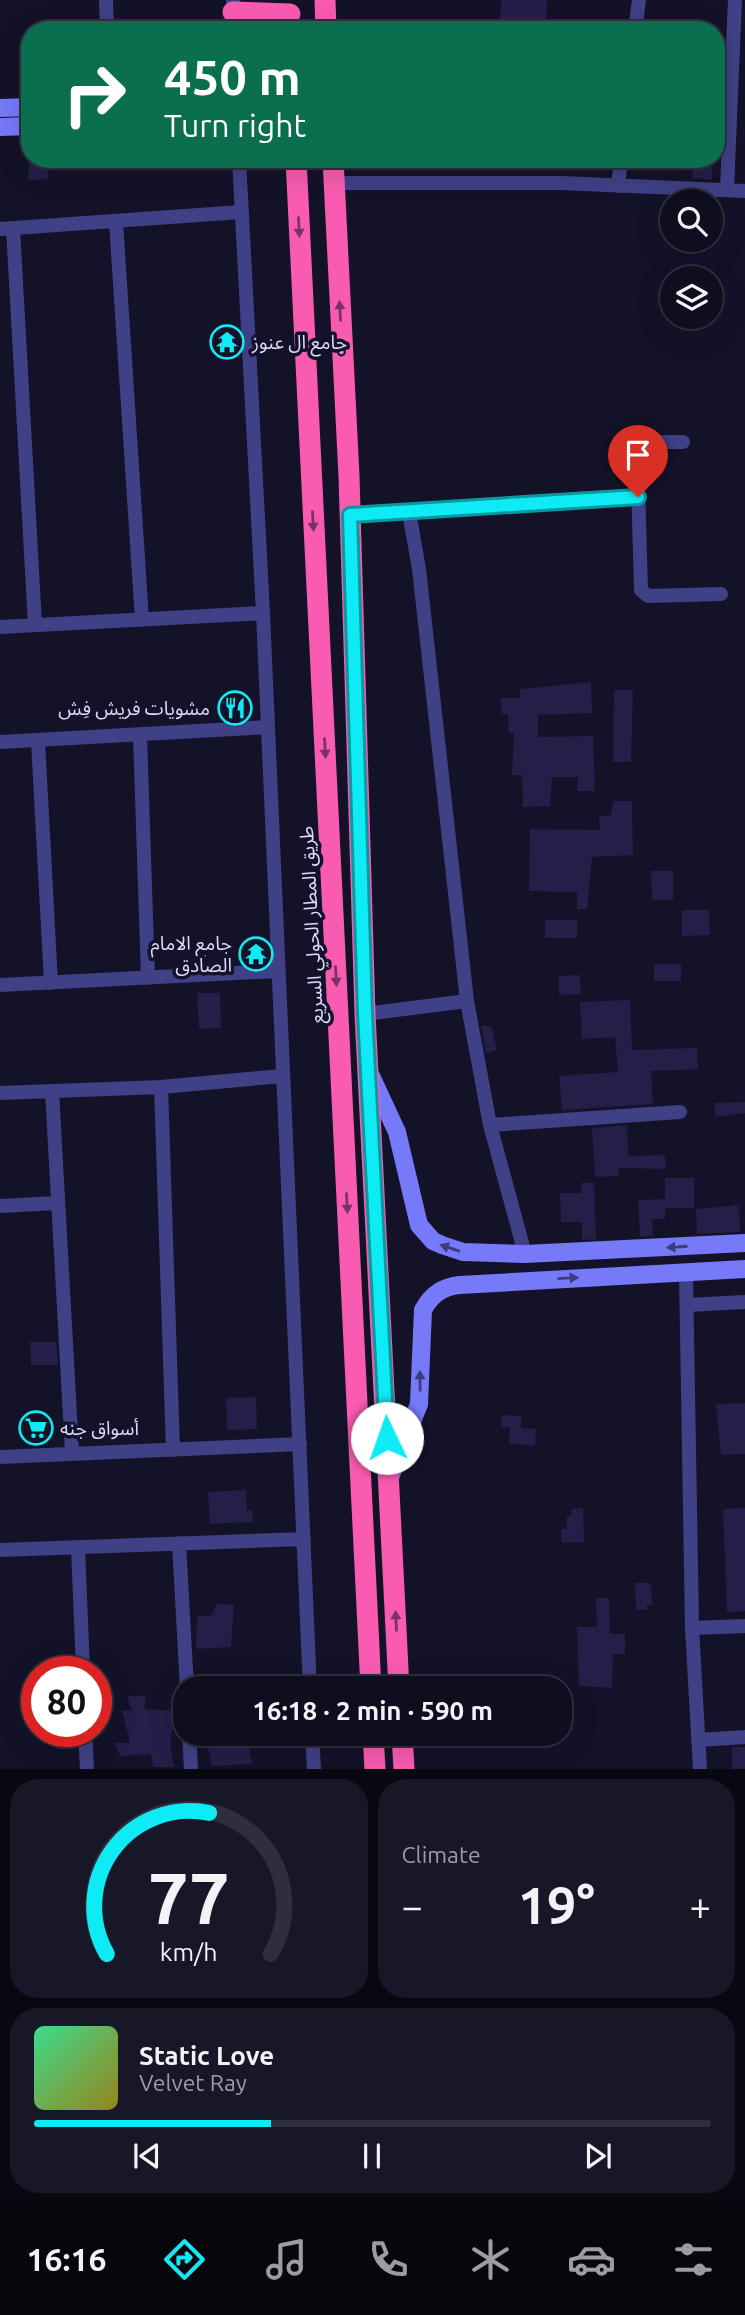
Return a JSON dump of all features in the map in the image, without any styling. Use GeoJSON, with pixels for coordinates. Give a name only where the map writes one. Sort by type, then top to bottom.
{"type":"FeatureCollection","features":[{"type":"Feature","properties":{"kind":"highway"},"geometry":{"type":"LineString","coordinates":[[325,0],[326,21]]}},
{"type":"Feature","properties":{"kind":"highway"},"geometry":{"type":"LineString","coordinates":[[234,14],[290,15]]}},
{"type":"Feature","properties":{"kind":"highway","name":"طريق المطار الحولي السريع"},"geometry":{"type":"LineString","coordinates":[[296,168],[370,1676]]}},
{"type":"Feature","properties":{"kind":"highway"},"geometry":{"type":"LineString","coordinates":[[333,168],[349,476],[365,1014],[398,1676]]}},
{"type":"Feature","properties":{"kind":"highway"},"geometry":{"type":"LineString","coordinates":[[307,407],[327,413],[345,406]]}},
{"type":"Feature","properties":{"kind":"highway"},"geometry":{"type":"LineString","coordinates":[[311,479],[330,471],[349,476]]}},
{"type":"Feature","properties":{"kind":"highway"},"geometry":{"type":"LineString","coordinates":[[374,1746],[375,1769]]}},
{"type":"Feature","properties":{"kind":"highway"},"geometry":{"type":"LineString","coordinates":[[403,1746],[404,1769]]}},
{"type":"Feature","properties":{"kind":"street"},"geometry":{"type":"LineString","coordinates":[[106,0],[107,21]]}},
{"type":"Feature","properties":{"kind":"street"},"geometry":{"type":"LineString","coordinates":[[636,21],[639,0]]}},
{"type":"Feature","properties":{"kind":"street"},"geometry":{"type":"LineString","coordinates":[[727,190],[735,0]]}},
{"type":"Feature","properties":{"kind":"street"},"geometry":{"type":"LineString","coordinates":[[0,108],[21,107]]}},
{"type":"Feature","properties":{"kind":"street"},"geometry":{"type":"LineString","coordinates":[[0,127],[21,126]]}},
{"type":"Feature","properties":{"kind":"street"},"geometry":{"type":"LineString","coordinates":[[239,168],[268,727],[309,1676]]}},
{"type":"Feature","properties":{"kind":"street"},"geometry":{"type":"LineString","coordinates":[[618,186],[620,168]]}},
{"type":"Feature","properties":{"kind":"street"},"geometry":{"type":"LineString","coordinates":[[334,183],[618,186],[745,191]]}},
{"type":"Feature","properties":{"kind":"street"},"geometry":{"type":"LineString","coordinates":[[35,625],[6,229],[241,212]]}},
{"type":"Feature","properties":{"kind":"street"},"geometry":{"type":"LineString","coordinates":[[116,222],[142,620]]}},
{"type":"Feature","properties":{"kind":"street"},"geometry":{"type":"LineString","coordinates":[[683,442],[647,442],[639,446],[638,497],[643,594],[721,594]]}},
{"type":"Feature","properties":{"kind":"street"},"geometry":{"type":"LineString","coordinates":[[350,515],[638,497]]}},
{"type":"Feature","properties":{"kind":"street"},"geometry":{"type":"LineString","coordinates":[[410,512],[419,569],[467,1001],[490,1125],[525,1254]]}},
{"type":"Feature","properties":{"kind":"street"},"geometry":{"type":"LineString","coordinates":[[0,627],[262,613]]}},
{"type":"Feature","properties":{"kind":"street"},"geometry":{"type":"LineString","coordinates":[[0,742],[268,727]]}},
{"type":"Feature","properties":{"kind":"street"},"geometry":{"type":"LineString","coordinates":[[140,735],[148,978]]}},
{"type":"Feature","properties":{"kind":"street"},"geometry":{"type":"LineString","coordinates":[[38,741],[51,983]]}},
{"type":"Feature","properties":{"kind":"street"},"geometry":{"type":"LineString","coordinates":[[0,985],[278,971]]}},
{"type":"Feature","properties":{"kind":"street"},"geometry":{"type":"LineString","coordinates":[[365,1014],[467,1001]]}},
{"type":"Feature","properties":{"kind":"street"},"geometry":{"type":"LineString","coordinates":[[369,1061],[376,1090],[397,1132],[415,1216],[425,1234],[433,1241],[463,1252],[525,1254],[745,1243]]}},
{"type":"Feature","properties":{"kind":"street"},"geometry":{"type":"LineString","coordinates":[[0,1093],[161,1087],[282,1076]]}},
{"type":"Feature","properties":{"kind":"street"},"geometry":{"type":"LineString","coordinates":[[161,1087],[173,1450]]}},
{"type":"Feature","properties":{"kind":"street"},"geometry":{"type":"LineString","coordinates":[[51,1091],[72,1452]]}},
{"type":"Feature","properties":{"kind":"street"},"geometry":{"type":"LineString","coordinates":[[490,1125],[680,1112]]}},
{"type":"Feature","properties":{"kind":"street"},"geometry":{"type":"LineString","coordinates":[[0,1206],[57,1203]]}},
{"type":"Feature","properties":{"kind":"street"},"geometry":{"type":"LineString","coordinates":[[389,1492],[396,1457],[414,1423],[419,1404],[421,1317],[426,1303],[437,1292],[459,1284],[745,1269]]}},
{"type":"Feature","properties":{"kind":"street"},"geometry":{"type":"LineString","coordinates":[[687,1272],[692,1628],[700,1769]]}},
{"type":"Feature","properties":{"kind":"street"},"geometry":{"type":"LineString","coordinates":[[687,1305],[745,1302]]}},
{"type":"Feature","properties":{"kind":"street"},"geometry":{"type":"LineString","coordinates":[[0,1457],[299,1444]]}},
{"type":"Feature","properties":{"kind":"street"},"geometry":{"type":"LineString","coordinates":[[0,1550],[304,1539]]}},
{"type":"Feature","properties":{"kind":"street"},"geometry":{"type":"LineString","coordinates":[[179,1542],[186,1676]]}},
{"type":"Feature","properties":{"kind":"street"},"geometry":{"type":"LineString","coordinates":[[78,1547],[82,1656]]}},
{"type":"Feature","properties":{"kind":"street"},"geometry":{"type":"LineString","coordinates":[[692,1628],[745,1626]]}},
{"type":"Feature","properties":{"kind":"street"},"geometry":{"type":"LineString","coordinates":[[698,1740],[745,1737]]}},
{"type":"Feature","properties":{"kind":"street"},"geometry":{"type":"LineString","coordinates":[[190,1746],[191,1769]]}},
{"type":"Feature","properties":{"kind":"street"},"geometry":{"type":"LineString","coordinates":[[313,1746],[314,1769]]}},
{"type":"Feature","properties":{"kind":"street"},"geometry":{"type":"LineString","coordinates":[[86,1747],[87,1769]]}},
{"type":"Feature","properties":{"kind":"building"},"geometry":{"type":"Polygon","coordinates":[[[501,0],[547,0],[546,20],[500,19],[501,0]]]}},
{"type":"Feature","properties":{"kind":"building"},"geometry":{"type":"Polygon","coordinates":[[[29,168],[50,168],[47,179],[28,180],[29,168]]]}},
{"type":"Feature","properties":{"kind":"building"},"geometry":{"type":"Polygon","coordinates":[[[693,168],[713,168],[712,180],[692,178],[693,168]]]}},
{"type":"Feature","properties":{"kind":"building"},"geometry":{"type":"Polygon","coordinates":[[[591,682],[592,713],[538,715],[538,737],[593,736],[595,791],[577,791],[578,777],[552,777],[550,806],[523,807],[522,775],[512,775],[514,733],[509,733],[508,714],[502,714],[501,698],[520,698],[520,689],[591,682]]]}},
{"type":"Feature","properties":{"kind":"building"},"geometry":{"type":"Polygon","coordinates":[[[614,690],[633,690],[631,762],[613,762],[614,690]]]}},
{"type":"Feature","properties":{"kind":"building"},"geometry":{"type":"Polygon","coordinates":[[[613,801],[632,801],[633,855],[592,857],[587,909],[577,909],[577,892],[529,891],[530,829],[600,830],[599,816],[611,815],[613,801]]]}},
{"type":"Feature","properties":{"kind":"building"},"geometry":{"type":"Polygon","coordinates":[[[651,871],[673,871],[673,900],[652,900],[651,871]]]}},
{"type":"Feature","properties":{"kind":"building"},"geometry":{"type":"Polygon","coordinates":[[[682,910],[709,910],[710,935],[682,936],[682,910]]]}},
{"type":"Feature","properties":{"kind":"building"},"geometry":{"type":"Polygon","coordinates":[[[545,920],[577,920],[577,938],[545,938],[545,920]]]}},
{"type":"Feature","properties":{"kind":"building"},"geometry":{"type":"Polygon","coordinates":[[[654,964],[681,964],[681,981],[654,981],[654,964]]]}},
{"type":"Feature","properties":{"kind":"building"},"geometry":{"type":"Polygon","coordinates":[[[580,975],[581,994],[559,995],[559,976],[580,975]]]}},
{"type":"Feature","properties":{"kind":"building"},"geometry":{"type":"Polygon","coordinates":[[[197,993],[220,993],[221,1028],[199,1029],[197,993]]]}},
{"type":"Feature","properties":{"kind":"building"},"geometry":{"type":"Polygon","coordinates":[[[630,1000],[632,1050],[697,1048],[698,1069],[651,1071],[653,1104],[562,1110],[559,1076],[618,1072],[615,1037],[582,1039],[580,1002],[630,1000]]]}},
{"type":"Feature","properties":{"kind":"building"},"geometry":{"type":"Polygon","coordinates":[[[481,1026],[491,1026],[497,1050],[486,1053],[481,1026]]]}},
{"type":"Feature","properties":{"kind":"building"},"geometry":{"type":"Polygon","coordinates":[[[745,1102],[745,1113],[715,1117],[715,1103],[745,1102]]]}},
{"type":"Feature","properties":{"kind":"building"},"geometry":{"type":"Polygon","coordinates":[[[627,1125],[628,1156],[665,1155],[666,1169],[619,1168],[619,1176],[595,1177],[592,1128],[627,1125]]]}},
{"type":"Feature","properties":{"kind":"building"},"geometry":{"type":"Polygon","coordinates":[[[665,1178],[694,1178],[694,1208],[665,1208],[665,1219],[652,1219],[653,1236],[635,1237],[640,1236],[638,1200],[665,1199],[665,1178]]]}},
{"type":"Feature","properties":{"kind":"building"},"geometry":{"type":"Polygon","coordinates":[[[581,1183],[594,1183],[596,1239],[582,1240],[582,1222],[561,1222],[560,1193],[581,1193],[581,1183]]]}},
{"type":"Feature","properties":{"kind":"building"},"geometry":{"type":"Polygon","coordinates":[[[739,1205],[740,1232],[697,1234],[696,1209],[739,1205]]]}},
{"type":"Feature","properties":{"kind":"building"},"geometry":{"type":"Polygon","coordinates":[[[30,1342],[56,1342],[58,1365],[31,1365],[30,1342]]]}},
{"type":"Feature","properties":{"kind":"building"},"geometry":{"type":"Polygon","coordinates":[[[256,1397],[257,1429],[227,1430],[226,1398],[256,1397]]]}},
{"type":"Feature","properties":{"kind":"building"},"geometry":{"type":"Polygon","coordinates":[[[745,1403],[745,1454],[721,1455],[716,1404],[745,1403]]]}},
{"type":"Feature","properties":{"kind":"building"},"geometry":{"type":"Polygon","coordinates":[[[501,1415],[521,1416],[521,1428],[536,1429],[535,1445],[509,1444],[510,1427],[501,1427],[501,1415]]]}},
{"type":"Feature","properties":{"kind":"building"},"geometry":{"type":"Polygon","coordinates":[[[246,1490],[247,1511],[252,1510],[253,1522],[210,1524],[208,1492],[246,1490]]]}},
{"type":"Feature","properties":{"kind":"building"},"geometry":{"type":"Polygon","coordinates":[[[583,1508],[584,1542],[562,1543],[561,1529],[567,1529],[567,1516],[571,1516],[571,1509],[583,1508]]]}},
{"type":"Feature","properties":{"kind":"building"},"geometry":{"type":"Polygon","coordinates":[[[745,1508],[745,1611],[727,1612],[723,1509],[745,1508]]]}},
{"type":"Feature","properties":{"kind":"building"},"geometry":{"type":"Polygon","coordinates":[[[635,1583],[651,1583],[652,1605],[647,1605],[647,1610],[636,1610],[635,1583]]]}},
{"type":"Feature","properties":{"kind":"building"},"geometry":{"type":"Polygon","coordinates":[[[596,1598],[609,1598],[610,1634],[625,1634],[625,1654],[613,1654],[612,1688],[579,1686],[577,1627],[597,1627],[596,1598]]]}},
{"type":"Feature","properties":{"kind":"building"},"geometry":{"type":"Polygon","coordinates":[[[216,1604],[234,1605],[231,1647],[196,1649],[197,1617],[212,1615],[216,1604]]]}},
{"type":"Feature","properties":{"kind":"building"},"geometry":{"type":"Polygon","coordinates":[[[127,1696],[145,1696],[145,1709],[173,1711],[170,1746],[174,1767],[153,1767],[151,1754],[120,1756],[115,1743],[130,1743],[122,1710],[132,1711],[127,1696]]]}},
{"type":"Feature","properties":{"kind":"building"},"geometry":{"type":"Polygon","coordinates":[[[208,1746],[249,1746],[252,1764],[212,1766],[208,1746]]]}},
{"type":"Feature","properties":{"kind":"building"},"geometry":{"type":"Polygon","coordinates":[[[732,1747],[745,1747],[745,1769],[732,1769],[732,1747]]]}},
{"type":"Feature","properties":{"kind":"place","name":"جامع ال عنوز"},"geometry":{"type":"Point","coordinates":[227,342]}},
{"type":"Feature","properties":{"kind":"place","name":"مشويات فريش فِش"},"geometry":{"type":"Point","coordinates":[235,708]}},
{"type":"Feature","properties":{"kind":"place","name":"جامع الامام الصادق"},"geometry":{"type":"Point","coordinates":[256,954]}},
{"type":"Feature","properties":{"kind":"place","name":"أسواق جنه"},"geometry":{"type":"Point","coordinates":[36,1428]}},
{"type":"Feature","properties":{"kind":"route"},"geometry":{"type":"LineString","coordinates":[[387,1438],[365,1014],[350,515],[638,497]]}}]}
